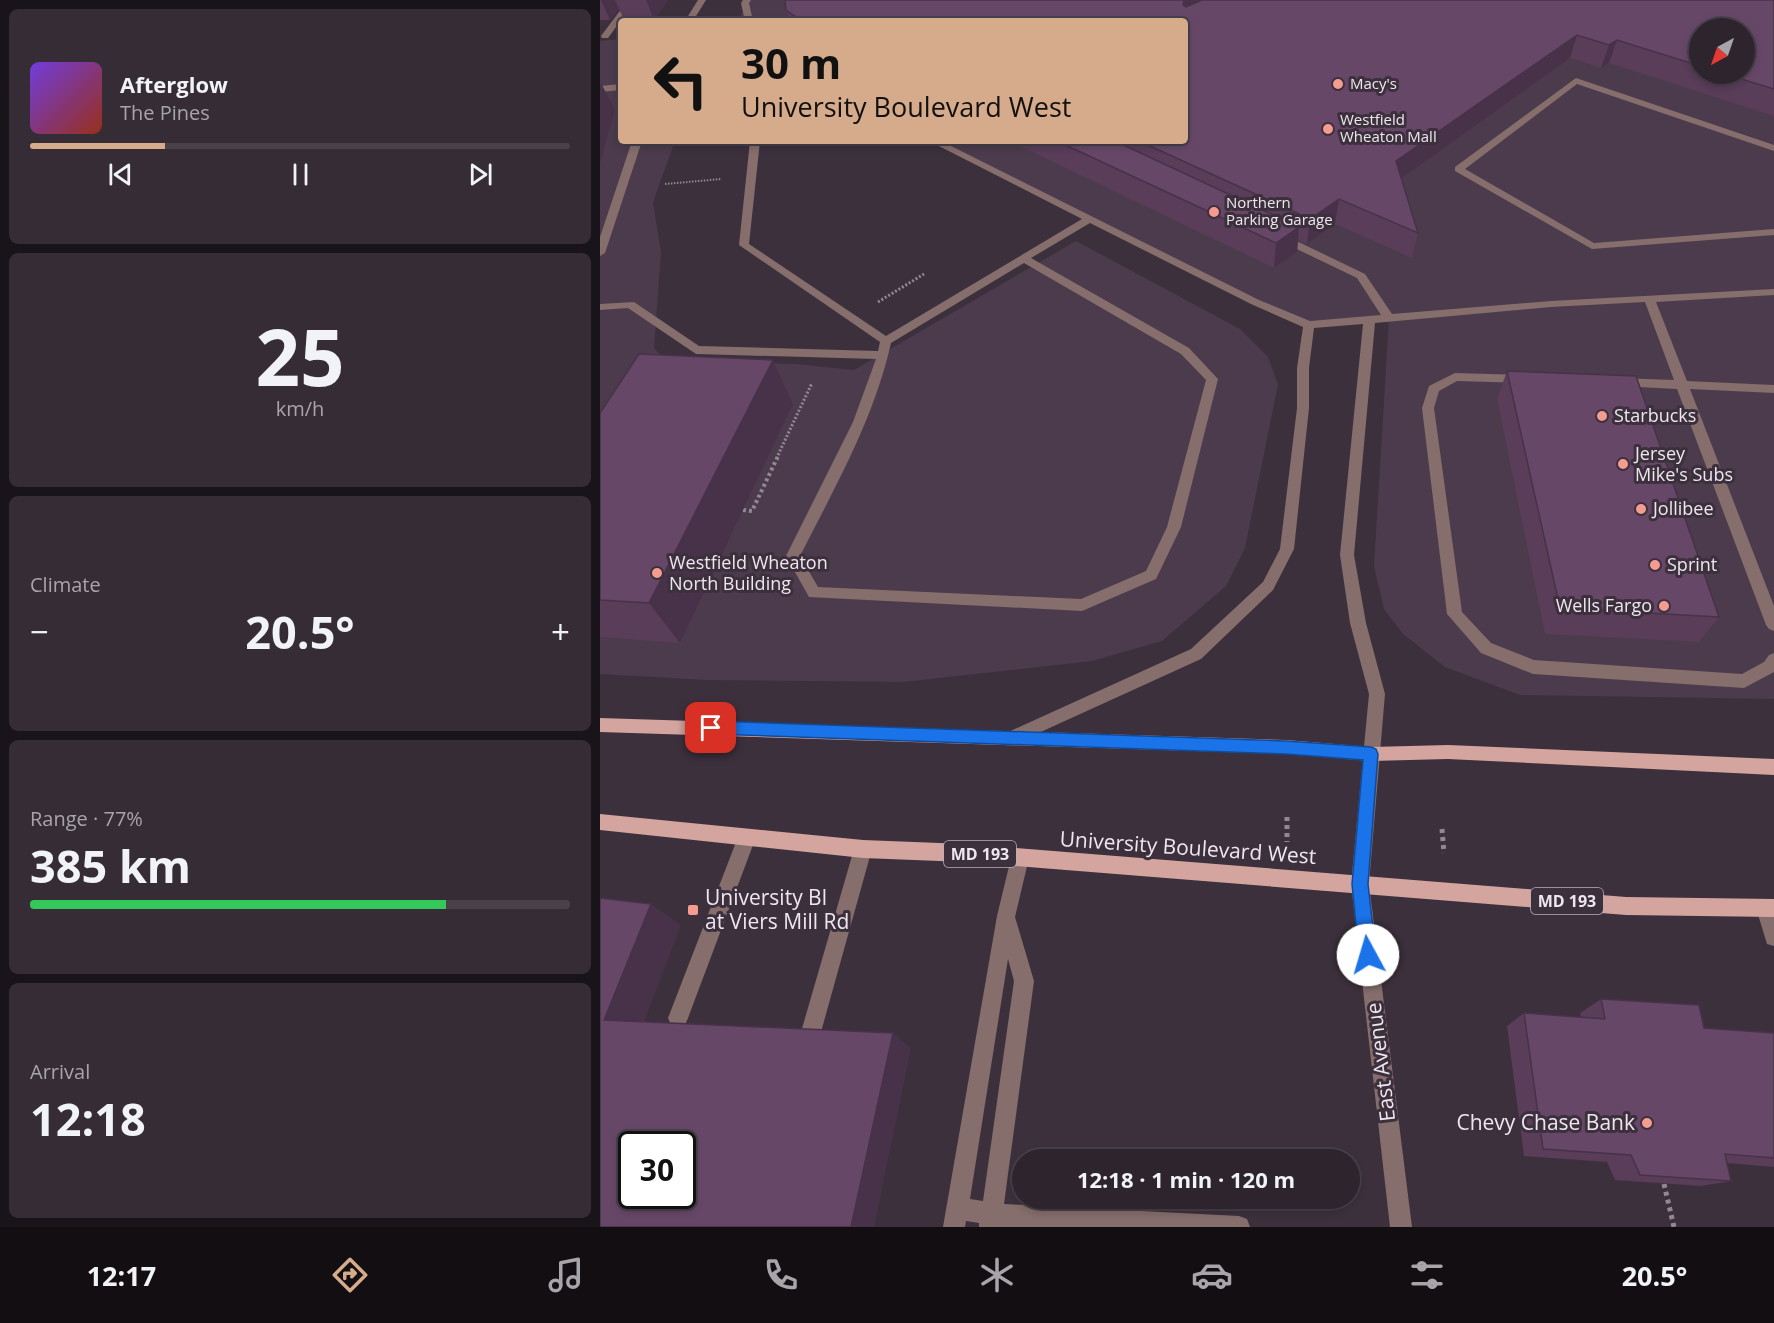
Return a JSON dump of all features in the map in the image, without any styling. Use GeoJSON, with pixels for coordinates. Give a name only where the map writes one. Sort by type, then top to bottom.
{"type":"FeatureCollection","features":[{"type":"Feature","properties":{"kind":"main road"},"geometry":{"type":"LineString","coordinates":[[600,724],[1286,747],[1371,754],[1448,752],[1774,767]]}},
{"type":"Feature","properties":{"kind":"main road","name":"University Boulevard West"},"geometry":{"type":"LineString","coordinates":[[600,822],[863,849],[965,853],[1626,906],[1769,908]]}},
{"type":"Feature","properties":{"kind":"street"},"geometry":{"type":"LineString","coordinates":[[602,36],[632,0]]}},
{"type":"Feature","properties":{"kind":"street"},"geometry":{"type":"LineString","coordinates":[[691,18],[702,0]]}},
{"type":"Feature","properties":{"kind":"street"},"geometry":{"type":"LineString","coordinates":[[747,0],[745,3],[748,18]]}},
{"type":"Feature","properties":{"kind":"street"},"geometry":{"type":"LineString","coordinates":[[602,36],[618,34]]}},
{"type":"Feature","properties":{"kind":"street"},"geometry":{"type":"LineString","coordinates":[[1774,148],[1576,81],[1458,169],[1592,246],[1774,231]]}},
{"type":"Feature","properties":{"kind":"street"},"geometry":{"type":"LineString","coordinates":[[600,90],[618,87]]}},
{"type":"Feature","properties":{"kind":"street"},"geometry":{"type":"LineString","coordinates":[[600,253],[603,236],[636,144]]}},
{"type":"Feature","properties":{"kind":"street"},"geometry":{"type":"LineString","coordinates":[[755,144],[744,245],[886,341]]}},
{"type":"Feature","properties":{"kind":"street"},"geometry":{"type":"LineString","coordinates":[[940,144],[1255,302],[1309,325],[1551,304],[1650,301],[1774,292]]}},
{"type":"Feature","properties":{"kind":"street"},"geometry":{"type":"LineString","coordinates":[[946,147],[952,144]]}},
{"type":"Feature","properties":{"kind":"street"},"geometry":{"type":"LineString","coordinates":[[1023,258],[1185,351],[1212,379],[1174,527],[1151,574],[1082,605],[814,593],[793,556],[840,462],[883,355],[886,341],[1023,258],[1089,219]]}},
{"type":"Feature","properties":{"kind":"street"},"geometry":{"type":"LineString","coordinates":[[1272,233],[1361,276],[1389,319]]}},
{"type":"Feature","properties":{"kind":"street"},"geometry":{"type":"LineString","coordinates":[[1650,301],[1774,626]]}},
{"type":"Feature","properties":{"kind":"street"},"geometry":{"type":"LineString","coordinates":[[600,307],[630,304],[696,350],[883,355]]}},
{"type":"Feature","properties":{"kind":"street","name":"East Avenue"},"geometry":{"type":"LineString","coordinates":[[1369,321],[1347,555],[1358,623],[1377,694],[1360,884],[1401,1227]]}},
{"type":"Feature","properties":{"kind":"street"},"geometry":{"type":"LineString","coordinates":[[1012,738],[1196,654],[1268,586],[1287,549],[1303,408],[1303,368],[1309,325]]}},
{"type":"Feature","properties":{"kind":"street"},"geometry":{"type":"LineString","coordinates":[[1538,380],[1455,376],[1433,389],[1428,408],[1455,614],[1486,648],[1533,667],[1744,681],[1772,664]]}},
{"type":"Feature","properties":{"kind":"street"},"geometry":{"type":"LineString","coordinates":[[1597,382],[1774,389]]}},
{"type":"Feature","properties":{"kind":"street"},"geometry":{"type":"LineString","coordinates":[[678,1018],[747,837]]}},
{"type":"Feature","properties":{"kind":"street"},"geometry":{"type":"LineString","coordinates":[[811,1032],[863,849]]}},
{"type":"Feature","properties":{"kind":"street"},"geometry":{"type":"LineString","coordinates":[[1020,858],[1006,916],[955,1218],[1239,1227]]}},
{"type":"Feature","properties":{"kind":"street"},"geometry":{"type":"LineString","coordinates":[[1769,908],[1774,937]]}},
{"type":"Feature","properties":{"kind":"street"},"geometry":{"type":"LineString","coordinates":[[990,1220],[1024,981],[1006,916]]}},
{"type":"Feature","properties":{"kind":"path"},"geometry":{"type":"LineString","coordinates":[[665,184],[718,179]]}},
{"type":"Feature","properties":{"kind":"path"},"geometry":{"type":"LineString","coordinates":[[743,510],[753,511],[813,379]]}},
{"type":"Feature","properties":{"kind":"path"},"geometry":{"type":"LineString","coordinates":[[1287,817],[1287,842]]}},
{"type":"Feature","properties":{"kind":"path"},"geometry":{"type":"LineString","coordinates":[[1442,829],[1444,853]]}},
{"type":"Feature","properties":{"kind":"path"},"geometry":{"type":"LineString","coordinates":[[1664,1184],[1674,1227]]}},
{"type":"Feature","properties":{"kind":"shaded area"},"geometry":{"type":"Polygon","coordinates":[[[747,0],[1774,0],[1774,699],[1520,695],[1445,667],[1403,634],[1384,609],[1374,566],[1389,319],[1309,325],[940,144],[1188,144],[1188,18],[740,18],[747,0]]]}},
{"type":"Feature","properties":{"kind":"shaded area"},"geometry":{"type":"Polygon","coordinates":[[[618,39],[618,144],[674,144],[653,202],[661,253],[654,348],[665,360],[795,364],[854,370],[1076,241],[1240,329],[1268,357],[1278,384],[1245,548],[1226,586],[1162,641],[1092,661],[903,682],[707,680],[600,674],[600,41],[618,39]]]}},
{"type":"Feature","properties":{"kind":"building","name":"Westfield Wheaton Mall"},"geometry":{"type":"Polygon","coordinates":[[[785,0],[1184,0],[1183,5],[1186,7],[1202,0],[1774,0],[1774,89],[1755,83],[1755,18],[1689,18],[1689,63],[1617,40],[1609,45],[1577,35],[1396,161],[1418,233],[1339,199],[1310,219],[1146,144],[1188,144],[1188,18],[798,18],[786,10],[785,0]]]}},
{"type":"Feature","properties":{"kind":"building"},"geometry":{"type":"Polygon","coordinates":[[[1063,144],[1121,144],[1299,227],[1276,243],[1063,144]]]}},
{"type":"Feature","properties":{"kind":"building"},"geometry":{"type":"Polygon","coordinates":[[[639,354],[773,360],[649,603],[600,600],[600,413],[639,354]]]}},
{"type":"Feature","properties":{"kind":"building"},"geometry":{"type":"Polygon","coordinates":[[[1507,371],[1636,376],[1719,617],[1560,608],[1507,371]]]}},
{"type":"Feature","properties":{"kind":"building"},"geometry":{"type":"Polygon","coordinates":[[[600,898],[651,904],[604,1020],[893,1033],[851,1227],[600,1227],[600,898]]]}},
{"type":"Feature","properties":{"kind":"building","name":"Chevy Chase Bank"},"geometry":{"type":"Polygon","coordinates":[[[1601,999],[1699,1005],[1704,1028],[1774,1033],[1774,1158],[1725,1154],[1731,1181],[1640,1175],[1631,1155],[1543,1149],[1524,1013],[1605,1019],[1601,999]]]}},
{"type":"Feature","properties":{"kind":"place","name":"Macy's"},"geometry":{"type":"Point","coordinates":[1338,84]}},
{"type":"Feature","properties":{"kind":"place","name":"Westfield Wheaton Mall"},"geometry":{"type":"Point","coordinates":[1328,129]}},
{"type":"Feature","properties":{"kind":"place","name":"Northern Parking Garage"},"geometry":{"type":"Point","coordinates":[1214,212]}},
{"type":"Feature","properties":{"kind":"place","name":"Starbucks"},"geometry":{"type":"Point","coordinates":[1602,416]}},
{"type":"Feature","properties":{"kind":"place","name":"Jersey Mike's Subs"},"geometry":{"type":"Point","coordinates":[1623,464]}},
{"type":"Feature","properties":{"kind":"place","name":"Jollibee"},"geometry":{"type":"Point","coordinates":[1641,509]}},
{"type":"Feature","properties":{"kind":"place","name":"Sprint"},"geometry":{"type":"Point","coordinates":[1655,565]}},
{"type":"Feature","properties":{"kind":"place","name":"Westfield Wheaton North Building"},"geometry":{"type":"Point","coordinates":[657,573]}},
{"type":"Feature","properties":{"kind":"place","name":"Wells Fargo"},"geometry":{"type":"Point","coordinates":[1664,606]}},
{"type":"Feature","properties":{"kind":"place","name":"University Bl at Viers Mill Rd"},"geometry":{"type":"Point","coordinates":[693,910]}},
{"type":"Feature","properties":{"kind":"place","name":"Chevy Chase Bank"},"geometry":{"type":"Point","coordinates":[1647,1123]}},
{"type":"Feature","properties":{"kind":"route"},"geometry":{"type":"LineString","coordinates":[[711,728],[1286,747],[1371,754],[1360,884],[1368,955]]}}]}
